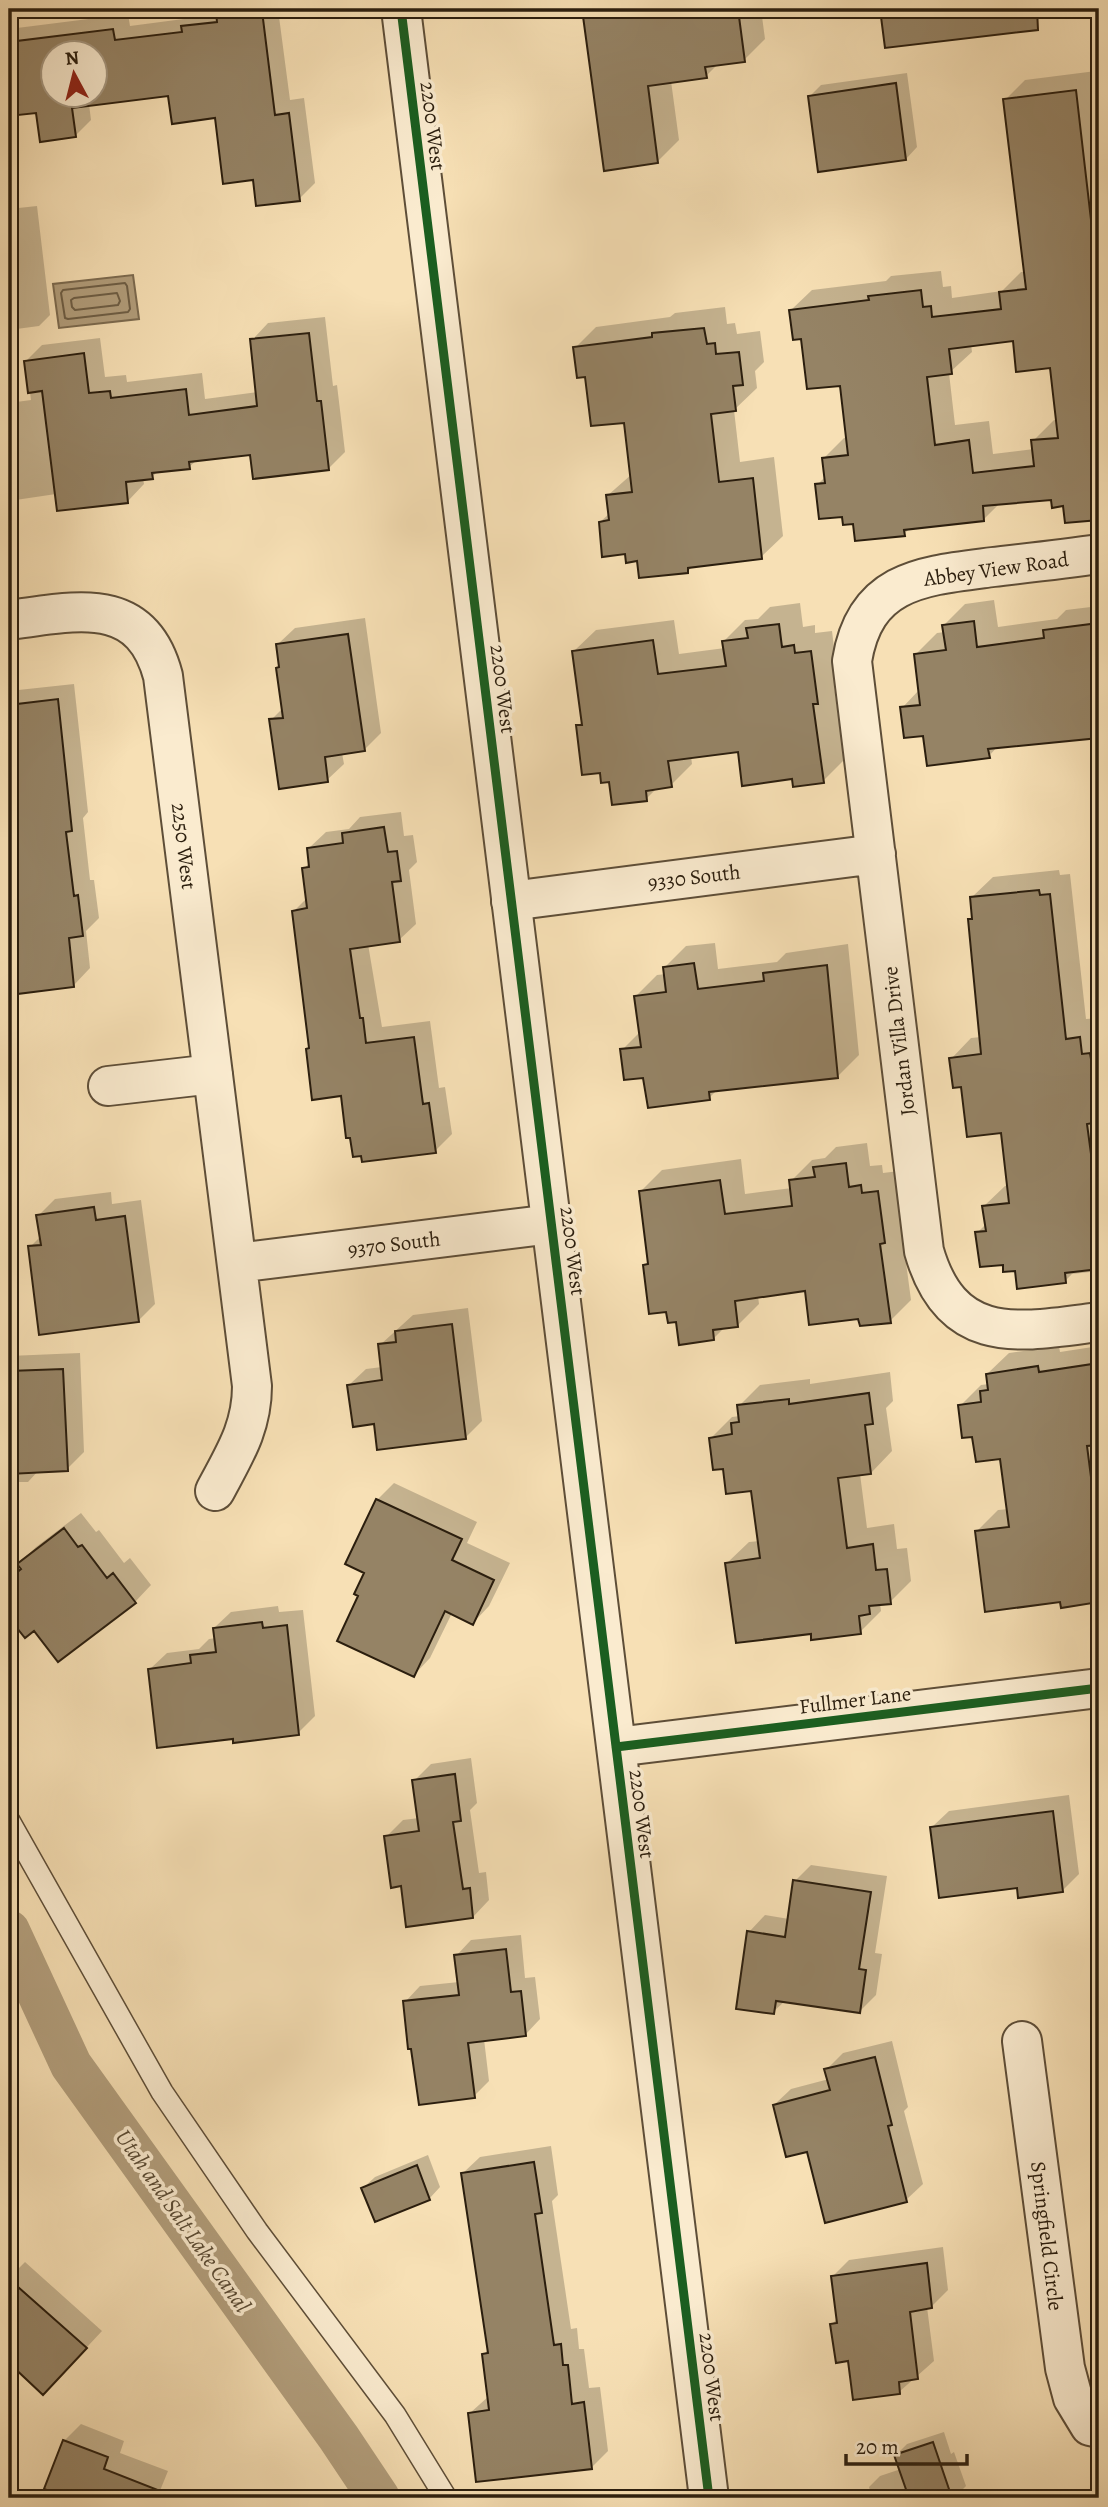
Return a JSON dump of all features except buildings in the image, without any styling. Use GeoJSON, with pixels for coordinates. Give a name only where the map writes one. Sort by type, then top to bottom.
{"type":"FeatureCollection","features":[{"type":"Feature","properties":{"kind":"street","name":"2200 West"},"geometry":{"type":"LineString","coordinates":[[401,9],[709,2498]]}},
{"type":"Feature","properties":{"kind":"street","name":"Abbey View Road"},"geometry":{"type":"LineString","coordinates":[[864,619],[897,588],[925,576],[1099,554]]}},
{"type":"Feature","properties":{"kind":"street","name":"2250 West"},"geometry":{"type":"LineString","coordinates":[[9,620],[80,611],[100,612],[118,617],[135,627],[153,649],[163,676],[252,1386],[249,1422],[215,1491]]}},
{"type":"Feature","properties":{"kind":"street","name":"Jordan Villa Drive"},"geometry":{"type":"LineString","coordinates":[[864,619],[856,638],[852,661],[924,1251],[932,1276],[947,1299],[967,1316],[995,1329],[1027,1331],[1099,1322]]}},
{"type":"Feature","properties":{"kind":"street","name":"9330 South"},"geometry":{"type":"LineString","coordinates":[[511,901],[876,854]]}},
{"type":"Feature","properties":{"kind":"street"},"geometry":{"type":"LineString","coordinates":[[108,1086],[213,1074]]}},
{"type":"Feature","properties":{"kind":"street","name":"9370 South"},"geometry":{"type":"LineString","coordinates":[[237,1263],[552,1224]]}},
{"type":"Feature","properties":{"kind":"street","name":"Fullmer Lane"},"geometry":{"type":"LineString","coordinates":[[616,1747],[1099,1688]]}},
{"type":"Feature","properties":{"kind":"street","name":"Springfield Circle"},"geometry":{"type":"LineString","coordinates":[[1022,2041],[1065,2368],[1073,2398],[1095,2427]]}},
{"type":"Feature","properties":{"kind":"lane"},"geometry":{"type":"LineString","coordinates":[[9,1821],[162,2092],[257,2231],[395,2415],[446,2498]]}},
{"type":"Feature","properties":{"kind":"water"},"geometry":{"type":"Polygon","coordinates":[[[133,275],[139,319],[59,328],[53,284],[133,275]]]}},
{"type":"Feature","properties":{"kind":"waterway","name":"Utah and Salt Lake Canal"},"geometry":{"type":"LineString","coordinates":[[9,1931],[71,2065],[339,2438],[379,2498]]}},
{"type":"Feature","properties":{"kind":"cycle path"},"geometry":{"type":"LineString","coordinates":[[401,9],[709,2498]]}},
{"type":"Feature","properties":{"kind":"cycle path"},"geometry":{"type":"LineString","coordinates":[[616,1747],[1099,1688]]}}]}
